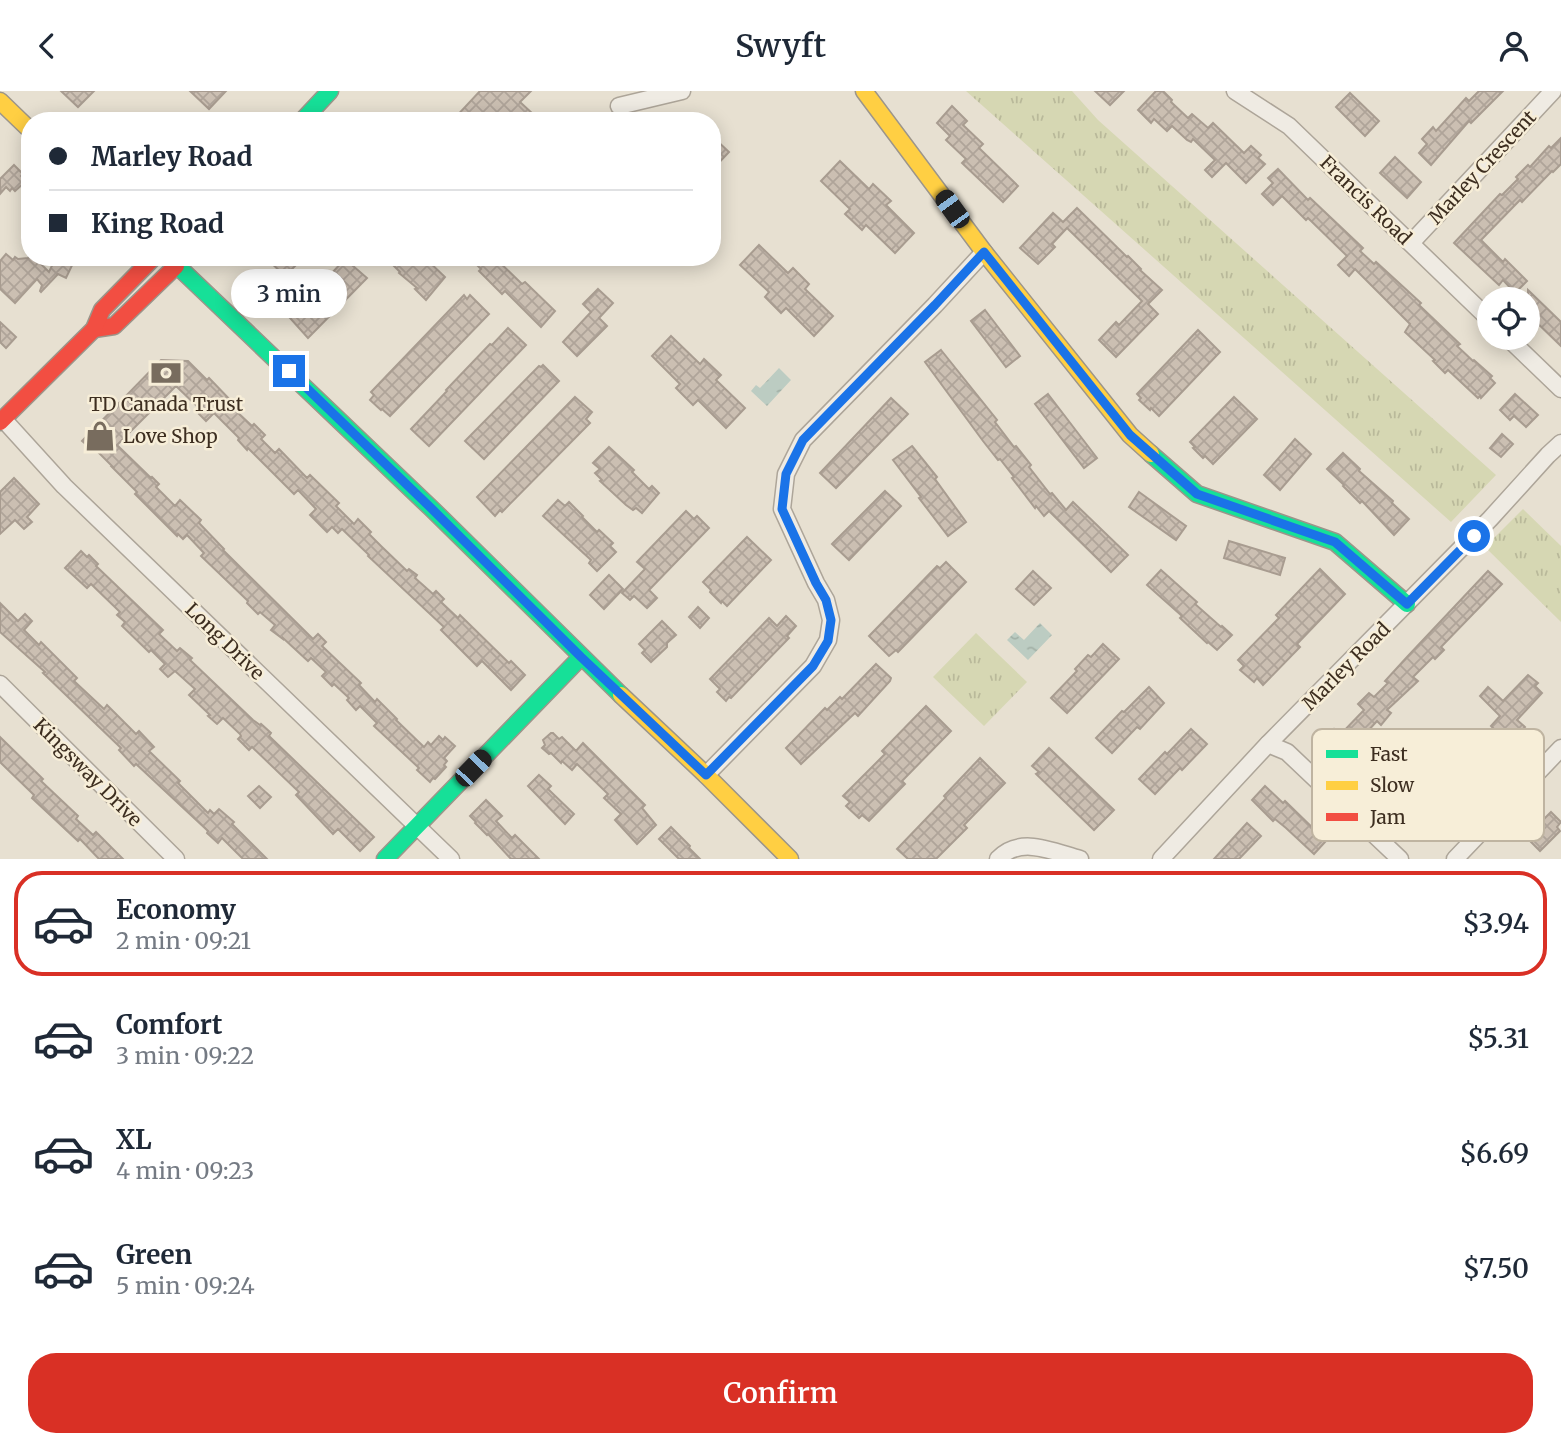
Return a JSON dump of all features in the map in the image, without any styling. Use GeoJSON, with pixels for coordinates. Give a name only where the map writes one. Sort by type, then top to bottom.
{"type":"FeatureCollection","features":[{"type":"Feature","properties":{"kind":"main road"},"geometry":{"type":"LineString","coordinates":[[311,112],[330,91]]}},
{"type":"Feature","properties":{"kind":"main road"},"geometry":{"type":"LineString","coordinates":[[872,94],[984,252],[1130,435],[1197,494],[1335,542],[1407,604]]}},
{"type":"Feature","properties":{"kind":"main road"},"geometry":{"type":"LineString","coordinates":[[0,101],[21,121]]}},
{"type":"Feature","properties":{"kind":"main road"},"geometry":{"type":"LineString","coordinates":[[2,420],[94,329],[102,310],[145,266]]}},
{"type":"Feature","properties":{"kind":"main road"},"geometry":{"type":"LineString","coordinates":[[94,329],[114,326],[170,266]]}},
{"type":"Feature","properties":{"kind":"main road"},"geometry":{"type":"LineString","coordinates":[[182,266],[790,859]]}},
{"type":"Feature","properties":{"kind":"main road"},"geometry":{"type":"LineString","coordinates":[[385,859],[581,657]]}},
{"type":"Feature","properties":{"kind":"street"},"geometry":{"type":"LineString","coordinates":[[619,107],[682,91]]}},
{"type":"Feature","properties":{"kind":"street","name":"Francis Road"},"geometry":{"type":"LineString","coordinates":[[1235,91],[1289,126],[1477,307]]}},
{"type":"Feature","properties":{"kind":"street","name":"Marley Crescent"},"geometry":{"type":"LineString","coordinates":[[1411,243],[1553,91]]}},
{"type":"Feature","properties":{"kind":"street"},"geometry":{"type":"LineString","coordinates":[[706,775],[813,666],[828,641],[831,620],[826,600],[782,509],[786,474],[803,440],[984,252]]}},
{"type":"Feature","properties":{"kind":"street"},"geometry":{"type":"LineString","coordinates":[[1520,350],[1561,389]]}},
{"type":"Feature","properties":{"kind":"street","name":"Long Drive"},"geometry":{"type":"LineString","coordinates":[[2,420],[64,487],[451,859]]}},
{"type":"Feature","properties":{"kind":"street","name":"Marley Road"},"geometry":{"type":"LineString","coordinates":[[1161,859],[1268,744],[1490,519],[1561,443]]}},
{"type":"Feature","properties":{"kind":"street","name":"Kingsway Drive"},"geometry":{"type":"LineString","coordinates":[[0,684],[176,859]]}},
{"type":"Feature","properties":{"kind":"street"},"geometry":{"type":"LineString","coordinates":[[1268,744],[1287,753],[1312,776]]}},
{"type":"Feature","properties":{"kind":"street"},"geometry":{"type":"LineString","coordinates":[[1544,766],[1561,748]]}},
{"type":"Feature","properties":{"kind":"street"},"geometry":{"type":"LineString","coordinates":[[1381,841],[1400,859]]}},
{"type":"Feature","properties":{"kind":"street"},"geometry":{"type":"LineString","coordinates":[[1455,859],[1472,841]]}},
{"type":"Feature","properties":{"kind":"street"},"geometry":{"type":"LineString","coordinates":[[998,859],[1018,846],[1035,847],[1080,859]]}},
{"type":"Feature","properties":{"kind":"green space"},"geometry":{"type":"Polygon","coordinates":[[[966,91],[1072,91],[1098,120],[1496,475],[1451,522],[966,91]]]}},
{"type":"Feature","properties":{"kind":"green space"},"geometry":{"type":"Polygon","coordinates":[[[1523,509],[1561,546],[1561,622],[1485,547],[1523,509]]]}},
{"type":"Feature","properties":{"kind":"green space"},"geometry":{"type":"Polygon","coordinates":[[[976,633],[1027,682],[984,726],[933,677],[976,633]]]}},
{"type":"Feature","properties":{"kind":"water"},"geometry":{"type":"Polygon","coordinates":[[[779,368],[791,380],[767,406],[751,391],[756,385],[760,388],[779,368]]]}},
{"type":"Feature","properties":{"kind":"water"},"geometry":{"type":"Polygon","coordinates":[[[1040,623],[1052,635],[1028,660],[1007,640],[1015,632],[1024,640],[1040,623]]]}},
{"type":"Feature","properties":{"kind":"building"},"geometry":{"type":"Polygon","coordinates":[[[61,91],[94,91],[78,107],[61,91]]]}},
{"type":"Feature","properties":{"kind":"building"},"geometry":{"type":"Polygon","coordinates":[[[190,91],[226,91],[209,109],[190,91]]]}},
{"type":"Feature","properties":{"kind":"building"},"geometry":{"type":"Polygon","coordinates":[[[480,91],[531,91],[520,102],[531,112],[460,112],[480,91]]]}},
{"type":"Feature","properties":{"kind":"building"},"geometry":{"type":"Polygon","coordinates":[[[1095,91],[1124,91],[1110,105],[1095,91]]]}},
{"type":"Feature","properties":{"kind":"building"},"geometry":{"type":"Polygon","coordinates":[[[1156,91],[1163,91],[1188,118],[1192,114],[1208,128],[1213,123],[1244,153],[1251,146],[1261,155],[1258,158],[1265,164],[1246,183],[1226,163],[1212,177],[1205,170],[1215,160],[1193,139],[1191,142],[1187,140],[1172,126],[1167,131],[1154,119],[1151,123],[1138,110],[1156,91]]]}},
{"type":"Feature","properties":{"kind":"building"},"geometry":{"type":"Polygon","coordinates":[[[1479,91],[1503,91],[1471,123],[1469,121],[1431,165],[1419,153],[1427,144],[1422,139],[1433,127],[1436,131],[1466,98],[1469,101],[1479,91]]]}},
{"type":"Feature","properties":{"kind":"building"},"geometry":{"type":"Polygon","coordinates":[[[1350,93],[1379,121],[1365,136],[1336,107],[1350,93]]]}},
{"type":"Feature","properties":{"kind":"building"},"geometry":{"type":"Polygon","coordinates":[[[952,106],[967,121],[963,125],[983,144],[979,148],[1018,186],[1003,202],[962,163],[966,159],[946,140],[950,136],[937,123],[952,106]]]}},
{"type":"Feature","properties":{"kind":"building"},"geometry":{"type":"Polygon","coordinates":[[[1561,138],[1561,164],[1522,202],[1520,200],[1481,240],[1527,281],[1521,287],[1509,287],[1503,280],[1499,285],[1454,243],[1500,194],[1518,179],[1516,177],[1528,165],[1530,167],[1549,146],[1551,148],[1561,138]]]}},
{"type":"Feature","properties":{"kind":"building"},"geometry":{"type":"Polygon","coordinates":[[[721,144],[729,152],[721,160],[721,144]]]}},
{"type":"Feature","properties":{"kind":"building"},"geometry":{"type":"Polygon","coordinates":[[[1395,157],[1421,182],[1407,198],[1380,173],[1395,157]]]}},
{"type":"Feature","properties":{"kind":"building"},"geometry":{"type":"Polygon","coordinates":[[[840,161],[869,189],[873,184],[891,201],[886,205],[914,233],[895,253],[866,225],[862,230],[845,214],[850,209],[821,181],[840,161]]]}},
{"type":"Feature","properties":{"kind":"building"},"geometry":{"type":"Polygon","coordinates":[[[14,165],[21,172],[21,186],[15,191],[6,187],[0,194],[0,179],[14,165]]]}},
{"type":"Feature","properties":{"kind":"building"},"geometry":{"type":"Polygon","coordinates":[[[1278,169],[1308,200],[1310,198],[1363,248],[1360,251],[1421,303],[1419,305],[1460,344],[1457,346],[1492,376],[1490,378],[1495,383],[1481,398],[1448,370],[1445,373],[1433,361],[1435,360],[1405,332],[1410,324],[1355,269],[1349,276],[1338,265],[1347,256],[1308,218],[1306,220],[1282,196],[1273,205],[1262,194],[1273,183],[1268,178],[1278,169]]]}},
{"type":"Feature","properties":{"kind":"building"},"geometry":{"type":"Polygon","coordinates":[[[1077,208],[1162,290],[1148,304],[1158,314],[1116,357],[1099,340],[1116,322],[1119,325],[1142,301],[1067,228],[1052,244],[1055,247],[1038,264],[1020,248],[1053,213],[1063,222],[1077,208]]]}},
{"type":"Feature","properties":{"kind":"building"},"geometry":{"type":"Polygon","coordinates":[[[759,245],[788,273],[793,268],[809,284],[805,289],[833,316],[814,336],[786,308],[781,313],[765,297],[769,292],[740,265],[759,245]]]}},
{"type":"Feature","properties":{"kind":"building"},"geometry":{"type":"Polygon","coordinates":[[[6,254],[13,260],[15,257],[21,259],[21,266],[43,266],[49,272],[52,266],[72,266],[66,278],[58,274],[41,292],[42,285],[37,279],[15,303],[0,289],[0,261],[6,254]]]}},
{"type":"Feature","properties":{"kind":"building"},"geometry":{"type":"Polygon","coordinates":[[[274,266],[295,266],[285,276],[274,266]]]}},
{"type":"Feature","properties":{"kind":"building"},"geometry":{"type":"Polygon","coordinates":[[[338,266],[353,266],[367,278],[308,338],[290,318],[338,266]]]}},
{"type":"Feature","properties":{"kind":"building"},"geometry":{"type":"Polygon","coordinates":[[[394,266],[433,266],[445,277],[426,300],[394,266]]]}},
{"type":"Feature","properties":{"kind":"building"},"geometry":{"type":"Polygon","coordinates":[[[478,266],[503,266],[522,284],[525,282],[555,311],[541,327],[505,291],[502,294],[479,271],[481,269],[478,266]]]}},
{"type":"Feature","properties":{"kind":"building"},"geometry":{"type":"Polygon","coordinates":[[[598,289],[613,303],[599,318],[607,326],[577,356],[563,342],[591,312],[583,304],[598,289]]]}},
{"type":"Feature","properties":{"kind":"building"},"geometry":{"type":"Polygon","coordinates":[[[464,295],[467,299],[470,295],[489,314],[390,416],[370,400],[374,395],[371,392],[464,295]]]}},
{"type":"Feature","properties":{"kind":"building"},"geometry":{"type":"Polygon","coordinates":[[[1540,302],[1561,322],[1561,346],[1540,326],[1540,302]]]}},
{"type":"Feature","properties":{"kind":"building"},"geometry":{"type":"Polygon","coordinates":[[[985,310],[1020,356],[1006,367],[971,321],[985,310]]]}},
{"type":"Feature","properties":{"kind":"building"},"geometry":{"type":"Polygon","coordinates":[[[0,322],[16,337],[6,348],[0,342],[0,322]]]}},
{"type":"Feature","properties":{"kind":"building"},"geometry":{"type":"Polygon","coordinates":[[[508,328],[526,345],[429,446],[411,429],[508,328]]]}},
{"type":"Feature","properties":{"kind":"building"},"geometry":{"type":"Polygon","coordinates":[[[1198,330],[1220,352],[1159,416],[1139,400],[1141,398],[1137,394],[1198,330]]]}},
{"type":"Feature","properties":{"kind":"building"},"geometry":{"type":"Polygon","coordinates":[[[671,336],[700,364],[704,359],[721,375],[716,380],[745,408],[726,428],[698,400],[693,405],[676,388],[680,384],[652,356],[671,336]]]}},
{"type":"Feature","properties":{"kind":"building"},"geometry":{"type":"Polygon","coordinates":[[[941,350],[997,420],[995,422],[1031,465],[1029,467],[1050,494],[1052,493],[1066,510],[1073,502],[1128,555],[1111,572],[1049,511],[1044,516],[1036,506],[1035,508],[1012,478],[1014,477],[983,441],[925,362],[941,350]]]}},
{"type":"Feature","properties":{"kind":"building"},"geometry":{"type":"Polygon","coordinates":[[[161,360],[188,361],[207,380],[209,378],[238,408],[235,410],[265,435],[261,439],[275,453],[279,449],[307,478],[310,475],[339,503],[336,506],[354,524],[358,519],[371,532],[369,534],[407,571],[409,569],[417,575],[415,578],[433,594],[436,591],[444,599],[441,602],[458,618],[460,615],[525,675],[511,690],[482,661],[477,666],[441,630],[444,627],[342,529],[338,533],[332,527],[327,532],[310,515],[316,509],[298,490],[294,494],[248,448],[247,450],[214,413],[206,421],[199,414],[202,411],[176,386],[117,445],[159,484],[156,487],[175,506],[180,500],[201,520],[199,523],[223,550],[313,639],[318,634],[326,642],[322,646],[361,683],[359,685],[375,702],[377,699],[424,747],[428,742],[431,745],[439,736],[443,740],[445,737],[455,746],[444,758],[447,761],[444,765],[446,767],[435,779],[430,782],[417,770],[419,768],[374,726],[377,723],[360,706],[356,710],[347,700],[349,698],[322,676],[326,672],[311,658],[308,661],[271,630],[275,625],[260,612],[258,614],[201,556],[204,553],[187,535],[183,539],[178,534],[177,536],[91,445],[89,447],[82,441],[161,360]]]}},
{"type":"Feature","properties":{"kind":"building"},"geometry":{"type":"Polygon","coordinates":[[[543,365],[559,381],[484,459],[465,441],[543,365]]]}},
{"type":"Feature","properties":{"kind":"building"},"geometry":{"type":"Polygon","coordinates":[[[1048,394],[1097,458],[1084,468],[1035,404],[1048,394]]]}},
{"type":"Feature","properties":{"kind":"building"},"geometry":{"type":"Polygon","coordinates":[[[1515,394],[1538,415],[1526,427],[1514,416],[1510,420],[1500,410],[1515,394]]]}},
{"type":"Feature","properties":{"kind":"building"},"geometry":{"type":"Polygon","coordinates":[[[575,397],[592,412],[586,419],[590,423],[495,516],[477,497],[575,397]]]}},
{"type":"Feature","properties":{"kind":"building"},"geometry":{"type":"Polygon","coordinates":[[[1234,397],[1257,419],[1213,464],[1205,456],[1203,458],[1190,442],[1234,397]]]}},
{"type":"Feature","properties":{"kind":"building"},"geometry":{"type":"Polygon","coordinates":[[[891,398],[908,414],[836,488],[820,473],[891,398]]]}},
{"type":"Feature","properties":{"kind":"building"},"geometry":{"type":"Polygon","coordinates":[[[1502,434],[1513,444],[1501,457],[1490,448],[1502,434]]]}},
{"type":"Feature","properties":{"kind":"building"},"geometry":{"type":"Polygon","coordinates":[[[1295,439],[1311,454],[1280,490],[1264,475],[1295,439]]]}},
{"type":"Feature","properties":{"kind":"building"},"geometry":{"type":"Polygon","coordinates":[[[912,446],[937,477],[935,479],[966,522],[948,536],[893,460],[912,446]]]}},
{"type":"Feature","properties":{"kind":"building"},"geometry":{"type":"Polygon","coordinates":[[[609,447],[634,470],[632,472],[649,489],[652,486],[659,493],[642,513],[626,505],[595,473],[600,469],[593,463],[609,447]]]}},
{"type":"Feature","properties":{"kind":"building"},"geometry":{"type":"Polygon","coordinates":[[[1343,453],[1409,519],[1394,535],[1327,469],[1343,453]]]}},
{"type":"Feature","properties":{"kind":"building"},"geometry":{"type":"Polygon","coordinates":[[[14,478],[39,504],[27,517],[32,522],[24,529],[15,520],[0,534],[0,492],[14,478]]]}},
{"type":"Feature","properties":{"kind":"building"},"geometry":{"type":"Polygon","coordinates":[[[885,491],[901,506],[849,560],[832,544],[885,491]]]}},
{"type":"Feature","properties":{"kind":"building"},"geometry":{"type":"Polygon","coordinates":[[[1139,492],[1186,526],[1176,540],[1129,507],[1139,492]]]}},
{"type":"Feature","properties":{"kind":"building"},"geometry":{"type":"Polygon","coordinates":[[[558,500],[565,506],[569,502],[597,532],[599,530],[613,543],[610,546],[616,552],[597,571],[589,563],[591,560],[543,516],[558,500]]]}},
{"type":"Feature","properties":{"kind":"building"},"geometry":{"type":"Polygon","coordinates":[[[686,511],[694,519],[697,516],[709,528],[649,590],[657,598],[647,608],[634,596],[630,600],[622,593],[645,569],[637,562],[686,511]]]}},
{"type":"Feature","properties":{"kind":"building"},"geometry":{"type":"Polygon","coordinates":[[[747,537],[771,560],[727,606],[710,592],[703,582],[747,537]]]}},
{"type":"Feature","properties":{"kind":"building"},"geometry":{"type":"Polygon","coordinates":[[[1229,541],[1285,558],[1280,575],[1224,558],[1229,541]]]}},
{"type":"Feature","properties":{"kind":"building"},"geometry":{"type":"Polygon","coordinates":[[[81,551],[87,557],[89,555],[98,564],[96,566],[163,630],[159,634],[177,651],[180,648],[192,658],[190,660],[253,720],[271,733],[269,736],[374,837],[360,851],[338,829],[333,834],[296,795],[299,792],[252,747],[249,750],[238,739],[240,734],[223,718],[217,724],[208,716],[210,715],[189,695],[195,689],[175,671],[168,677],[160,669],[165,664],[122,626],[125,622],[117,615],[120,612],[91,584],[87,588],[65,568],[81,551]]]}},
{"type":"Feature","properties":{"kind":"building"},"geometry":{"type":"Polygon","coordinates":[[[946,562],[966,582],[898,652],[896,650],[889,656],[869,636],[937,566],[940,568],[946,562]]]}},
{"type":"Feature","properties":{"kind":"building"},"geometry":{"type":"Polygon","coordinates":[[[1320,569],[1345,594],[1297,644],[1300,647],[1263,685],[1257,678],[1254,682],[1240,670],[1244,666],[1238,660],[1279,618],[1276,615],[1320,569]]]}},
{"type":"Feature","properties":{"kind":"building"},"geometry":{"type":"Polygon","coordinates":[[[1161,570],[1197,602],[1195,604],[1232,635],[1217,650],[1147,585],[1161,570]]]}},
{"type":"Feature","properties":{"kind":"building"},"geometry":{"type":"Polygon","coordinates":[[[1033,571],[1051,588],[1034,605],[1016,589],[1033,571]]]}},
{"type":"Feature","properties":{"kind":"building"},"geometry":{"type":"Polygon","coordinates":[[[1488,571],[1502,584],[1441,647],[1444,650],[1413,677],[1418,681],[1387,710],[1391,713],[1381,725],[1377,721],[1370,729],[1346,729],[1364,710],[1358,704],[1369,693],[1374,697],[1388,683],[1385,681],[1488,571]]]}},
{"type":"Feature","properties":{"kind":"building"},"geometry":{"type":"Polygon","coordinates":[[[609,575],[623,589],[604,609],[590,595],[609,575]]]}},
{"type":"Feature","properties":{"kind":"building"},"geometry":{"type":"Polygon","coordinates":[[[0,603],[18,621],[25,614],[32,621],[24,630],[39,645],[41,642],[77,678],[74,681],[104,709],[107,705],[136,734],[139,731],[154,747],[149,751],[208,813],[210,810],[214,814],[219,809],[267,859],[243,859],[222,838],[218,843],[136,764],[134,766],[119,750],[121,748],[43,673],[45,672],[0,632],[0,603]]]}},
{"type":"Feature","properties":{"kind":"building"},"geometry":{"type":"Polygon","coordinates":[[[698,607],[709,618],[700,628],[689,617],[698,607]]]}},
{"type":"Feature","properties":{"kind":"building"},"geometry":{"type":"Polygon","coordinates":[[[786,616],[796,626],[787,636],[789,638],[726,701],[717,692],[720,689],[710,679],[769,618],[777,626],[786,616]]]}},
{"type":"Feature","properties":{"kind":"building"},"geometry":{"type":"Polygon","coordinates":[[[662,621],[676,635],[651,662],[642,653],[645,650],[639,644],[662,621]]]}},
{"type":"Feature","properties":{"kind":"building"},"geometry":{"type":"Polygon","coordinates":[[[1103,644],[1119,659],[1067,713],[1051,698],[1088,655],[1091,657],[1103,644]]]}},
{"type":"Feature","properties":{"kind":"building"},"geometry":{"type":"Polygon","coordinates":[[[876,664],[891,678],[890,681],[858,716],[855,713],[801,764],[786,748],[825,708],[827,710],[840,697],[842,699],[876,664]]]}},
{"type":"Feature","properties":{"kind":"building"},"geometry":{"type":"Polygon","coordinates":[[[1528,675],[1538,683],[1535,686],[1542,693],[1517,720],[1525,727],[1523,729],[1494,729],[1491,726],[1500,716],[1480,696],[1488,687],[1503,701],[1528,675]]]}},
{"type":"Feature","properties":{"kind":"building"},"geometry":{"type":"Polygon","coordinates":[[[1149,687],[1164,703],[1140,729],[1137,727],[1112,753],[1096,738],[1149,687]]]}},
{"type":"Feature","properties":{"kind":"building"},"geometry":{"type":"Polygon","coordinates":[[[926,706],[951,731],[902,781],[905,784],[869,821],[862,815],[859,818],[846,806],[850,802],[843,796],[885,754],[882,751],[926,706]]]}},
{"type":"Feature","properties":{"kind":"building"},"geometry":{"type":"Polygon","coordinates":[[[1191,729],[1207,744],[1155,794],[1139,779],[1191,729]]]}},
{"type":"Feature","properties":{"kind":"building"},"geometry":{"type":"Polygon","coordinates":[[[551,733],[559,739],[562,737],[576,751],[583,743],[645,805],[642,808],[656,825],[637,844],[615,820],[621,814],[604,798],[608,794],[577,764],[572,770],[542,748],[545,745],[543,740],[551,733]]]}},
{"type":"Feature","properties":{"kind":"building"},"geometry":{"type":"Polygon","coordinates":[[[0,737],[78,816],[76,819],[93,835],[96,832],[123,859],[99,859],[32,798],[34,795],[0,762],[0,737]]]}},
{"type":"Feature","properties":{"kind":"building"},"geometry":{"type":"Polygon","coordinates":[[[1049,748],[1114,810],[1094,830],[1036,774],[1039,772],[1032,766],[1049,748]]]}},
{"type":"Feature","properties":{"kind":"building"},"geometry":{"type":"Polygon","coordinates":[[[980,758],[1005,783],[964,825],[967,828],[936,859],[908,859],[897,849],[980,758]]]}},
{"type":"Feature","properties":{"kind":"building"},"geometry":{"type":"Polygon","coordinates":[[[539,775],[551,786],[548,789],[574,814],[565,824],[528,786],[539,775]]]}},
{"type":"Feature","properties":{"kind":"building"},"geometry":{"type":"Polygon","coordinates":[[[259,786],[271,797],[260,808],[248,796],[259,786]]]}},
{"type":"Feature","properties":{"kind":"building"},"geometry":{"type":"Polygon","coordinates":[[[1265,786],[1312,827],[1312,841],[1325,842],[1314,854],[1252,800],[1265,786]]]}},
{"type":"Feature","properties":{"kind":"building"},"geometry":{"type":"Polygon","coordinates":[[[486,800],[502,816],[496,821],[512,838],[515,835],[539,859],[511,859],[475,823],[470,816],[486,800]]]}},
{"type":"Feature","properties":{"kind":"building"},"geometry":{"type":"Polygon","coordinates":[[[1551,812],[1561,822],[1557,827],[1560,831],[1540,851],[1530,841],[1544,841],[1544,819],[1551,812]]]}},
{"type":"Feature","properties":{"kind":"building"},"geometry":{"type":"Polygon","coordinates":[[[1247,823],[1261,836],[1239,859],[1214,859],[1247,823]]]}},
{"type":"Feature","properties":{"kind":"building"},"geometry":{"type":"Polygon","coordinates":[[[671,827],[700,859],[679,859],[659,839],[671,827]]]}},
{"type":"Feature","properties":{"kind":"traffic: fast"},"geometry":{"type":"LineString","coordinates":[[310,112],[330,91]]}},
{"type":"Feature","properties":{"kind":"traffic: fast"},"geometry":{"type":"LineString","coordinates":[[177,266],[431,508],[621,695]]}},
{"type":"Feature","properties":{"kind":"traffic: fast"},"geometry":{"type":"LineString","coordinates":[[1151,454],[1197,494],[1335,542],[1407,604]]}},
{"type":"Feature","properties":{"kind":"traffic: fast"},"geometry":{"type":"LineString","coordinates":[[385,859],[581,657]]}},
{"type":"Feature","properties":{"kind":"traffic: slow"},"geometry":{"type":"LineString","coordinates":[[864,91],[984,252],[1130,435],[1151,454]]}},
{"type":"Feature","properties":{"kind":"traffic: slow"},"geometry":{"type":"LineString","coordinates":[[0,101],[21,121]]}},
{"type":"Feature","properties":{"kind":"traffic: slow"},"geometry":{"type":"LineString","coordinates":[[621,695],[790,859]]}},
{"type":"Feature","properties":{"kind":"traffic: jam"},"geometry":{"type":"LineString","coordinates":[[0,422],[94,329],[102,310],[145,266]]}},
{"type":"Feature","properties":{"kind":"traffic: jam"},"geometry":{"type":"LineString","coordinates":[[94,329],[114,326],[176,266]]}},
{"type":"Feature","properties":{"kind":"place","name":"TD Canada Trust"},"geometry":{"type":"Point","coordinates":[166,373]}},
{"type":"Feature","properties":{"kind":"place","name":"Love Shop"},"geometry":{"type":"Point","coordinates":[100,436]}},
{"type":"Feature","properties":{"kind":"route"},"geometry":{"type":"LineString","coordinates":[[289,371],[581,657],[706,775],[813,666],[828,641],[831,620],[826,600],[782,509],[786,474],[803,440],[984,252],[1130,435],[1197,494],[1335,542],[1407,604],[1474,536]]}}]}
